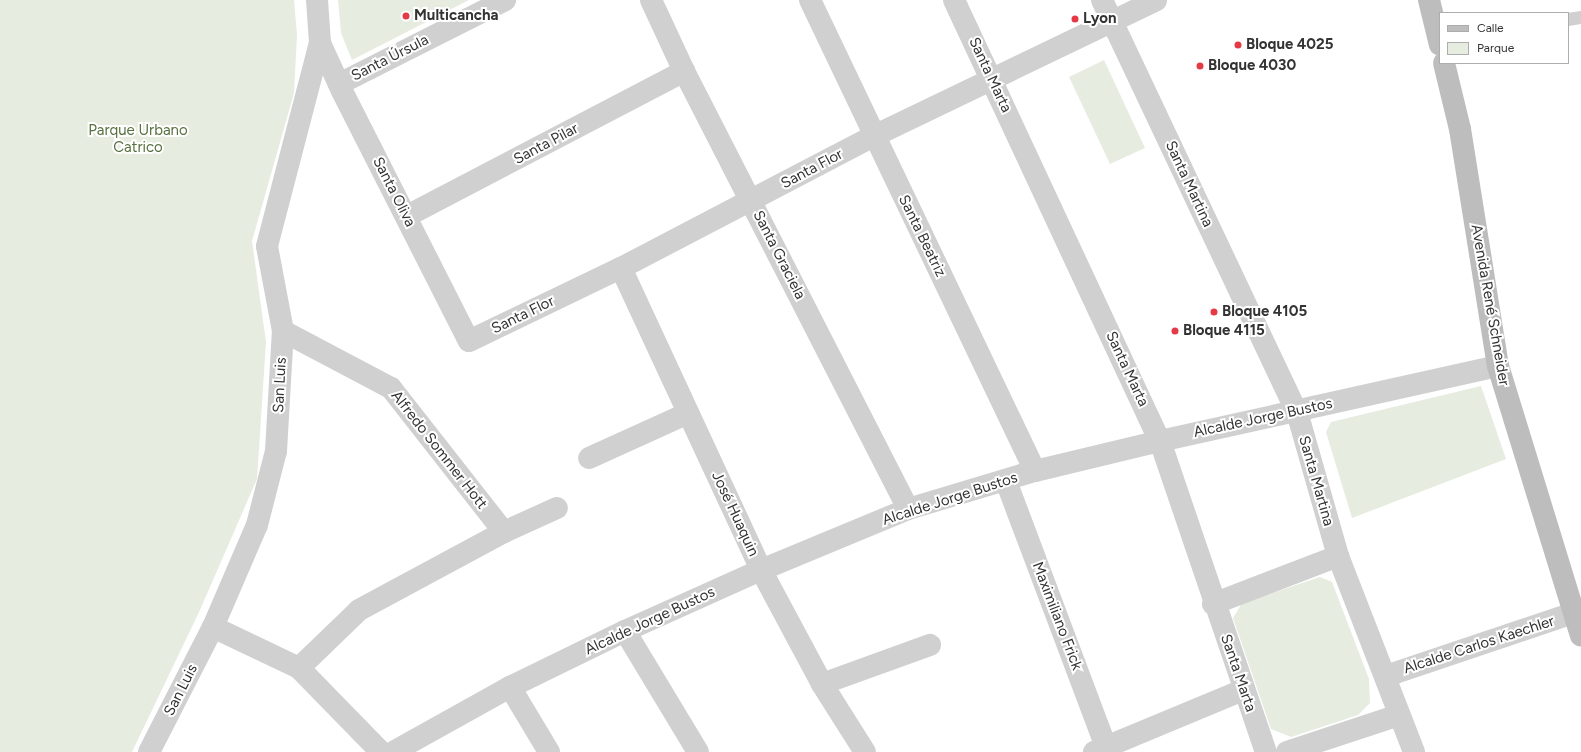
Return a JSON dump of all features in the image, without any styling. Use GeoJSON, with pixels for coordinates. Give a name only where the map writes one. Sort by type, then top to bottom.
{"type":"FeatureCollection","features":[{"type":"Feature","properties":{"kind":"main road"},"geometry":{"type":"LineString","coordinates":[[1430,0],[1439,40]]}},
{"type":"Feature","properties":{"kind":"main road","name":"Avenida René Schneider"},"geometry":{"type":"LineString","coordinates":[[1444,64],[1460,129],[1498,366],[1573,613],[1581,634]]}},
{"type":"Feature","properties":{"kind":"street","name":"San Luis"},"geometry":{"type":"LineString","coordinates":[[149,752],[213,628],[257,525],[276,451],[283,331],[267,246],[320,43],[317,0]]}},
{"type":"Feature","properties":{"kind":"street","name":"Santa Graciela"},"geometry":{"type":"LineString","coordinates":[[651,0],[684,71],[752,201],[908,509]]}},
{"type":"Feature","properties":{"kind":"street","name":"Santa Beatriz"},"geometry":{"type":"LineString","coordinates":[[810,0],[1035,471]]}},
{"type":"Feature","properties":{"kind":"street","name":"Santa Marta"},"geometry":{"type":"LineString","coordinates":[[954,0],[993,80],[1160,441],[1213,604],[1266,752]]}},
{"type":"Feature","properties":{"kind":"street","name":"Santa Martina"},"geometry":{"type":"LineString","coordinates":[[1102,0],[1297,412],[1338,556],[1386,676],[1414,752]]}},
{"type":"Feature","properties":{"kind":"street","name":"Santa Flor"},"geometry":{"type":"LineString","coordinates":[[469,341],[622,268],[874,136],[993,80],[1112,20],[1156,0]]}},
{"type":"Feature","properties":{"kind":"street","name":"Santa Úrsula"},"geometry":{"type":"LineString","coordinates":[[339,84],[495,2]]}},
{"type":"Feature","properties":{"kind":"street","name":"Santa Oliva"},"geometry":{"type":"LineString","coordinates":[[320,43],[339,84],[469,341]]}},
{"type":"Feature","properties":{"kind":"street","name":"Santa Pilar"},"geometry":{"type":"LineString","coordinates":[[407,216],[684,71]]}},
{"type":"Feature","properties":{"kind":"street","name":"José Huaquin"},"geometry":{"type":"LineString","coordinates":[[622,268],[760,570],[822,684],[865,752]]}},
{"type":"Feature","properties":{"kind":"street","name":"Alfredo Sommer Hott"},"geometry":{"type":"LineString","coordinates":[[283,331],[391,388],[504,532]]}},
{"type":"Feature","properties":{"kind":"street","name":"Alcalde Jorge Bustos"},"geometry":{"type":"LineString","coordinates":[[393,752],[510,687],[625,631],[760,570],[908,509],[1006,481],[1035,471],[1160,441],[1297,412],[1498,366]]}},
{"type":"Feature","properties":{"kind":"street"},"geometry":{"type":"LineString","coordinates":[[589,458],[688,413]]}},
{"type":"Feature","properties":{"kind":"street","name":"Maximiliano Frick"},"geometry":{"type":"LineString","coordinates":[[1006,481],[1103,750]]}},
{"type":"Feature","properties":{"kind":"street"},"geometry":{"type":"LineString","coordinates":[[299,668],[359,610],[504,532],[557,508]]}},
{"type":"Feature","properties":{"kind":"street"},"geometry":{"type":"LineString","coordinates":[[1213,604],[1338,556]]}},
{"type":"Feature","properties":{"kind":"street","name":"Alcalde Carlos Kaechler"},"geometry":{"type":"LineString","coordinates":[[1386,676],[1573,613]]}},
{"type":"Feature","properties":{"kind":"street"},"geometry":{"type":"LineString","coordinates":[[213,628],[299,668],[381,752]]}},
{"type":"Feature","properties":{"kind":"street"},"geometry":{"type":"LineString","coordinates":[[625,631],[698,752]]}},
{"type":"Feature","properties":{"kind":"street"},"geometry":{"type":"LineString","coordinates":[[822,684],[930,645]]}},
{"type":"Feature","properties":{"kind":"street"},"geometry":{"type":"LineString","coordinates":[[510,687],[549,752]]}},
{"type":"Feature","properties":{"kind":"street"},"geometry":{"type":"LineString","coordinates":[[1103,750],[1243,690]]}},
{"type":"Feature","properties":{"kind":"street"},"geometry":{"type":"LineString","coordinates":[[1287,752],[1400,715]]}},
{"type":"Feature","properties":{"kind":"lane"},"geometry":{"type":"LineString","coordinates":[[1569,19],[1581,17]]}},
{"type":"Feature","properties":{"kind":"green space","name":"Parque Urbano Catrico"},"geometry":{"type":"Polygon","coordinates":[[[0,0],[294,0],[297,35],[294,93],[252,241],[266,342],[257,479],[200,610],[132,752],[0,752],[0,0]]]}},
{"type":"Feature","properties":{"kind":"green space"},"geometry":{"type":"Polygon","coordinates":[[[338,0],[469,0],[352,60],[341,33],[338,0]]]}},
{"type":"Feature","properties":{"kind":"green space"},"geometry":{"type":"Polygon","coordinates":[[[1104,60],[1145,148],[1110,164],[1069,77],[1104,60]]]}},
{"type":"Feature","properties":{"kind":"green space"},"geometry":{"type":"Polygon","coordinates":[[[1481,386],[1506,459],[1352,518],[1326,432],[1331,422],[1481,386]]]}},
{"type":"Feature","properties":{"kind":"green space"},"geometry":{"type":"Polygon","coordinates":[[[1320,577],[1332,582],[1369,679],[1370,703],[1358,715],[1291,737],[1271,729],[1233,618],[1242,603],[1320,577]]]}},
{"type":"Feature","properties":{"kind":"place","name":"Multicancha"},"geometry":{"type":"Point","coordinates":[406,16]}},
{"type":"Feature","properties":{"kind":"place","name":"Lyon"},"geometry":{"type":"Point","coordinates":[1075,19]}},
{"type":"Feature","properties":{"kind":"place","name":"Bloque 4025"},"geometry":{"type":"Point","coordinates":[1238,45]}},
{"type":"Feature","properties":{"kind":"place","name":"Bloque 4030"},"geometry":{"type":"Point","coordinates":[1200,66]}},
{"type":"Feature","properties":{"kind":"place","name":"Bloque 4105"},"geometry":{"type":"Point","coordinates":[1214,312]}},
{"type":"Feature","properties":{"kind":"place","name":"Bloque 4115"},"geometry":{"type":"Point","coordinates":[1175,331]}}]}
